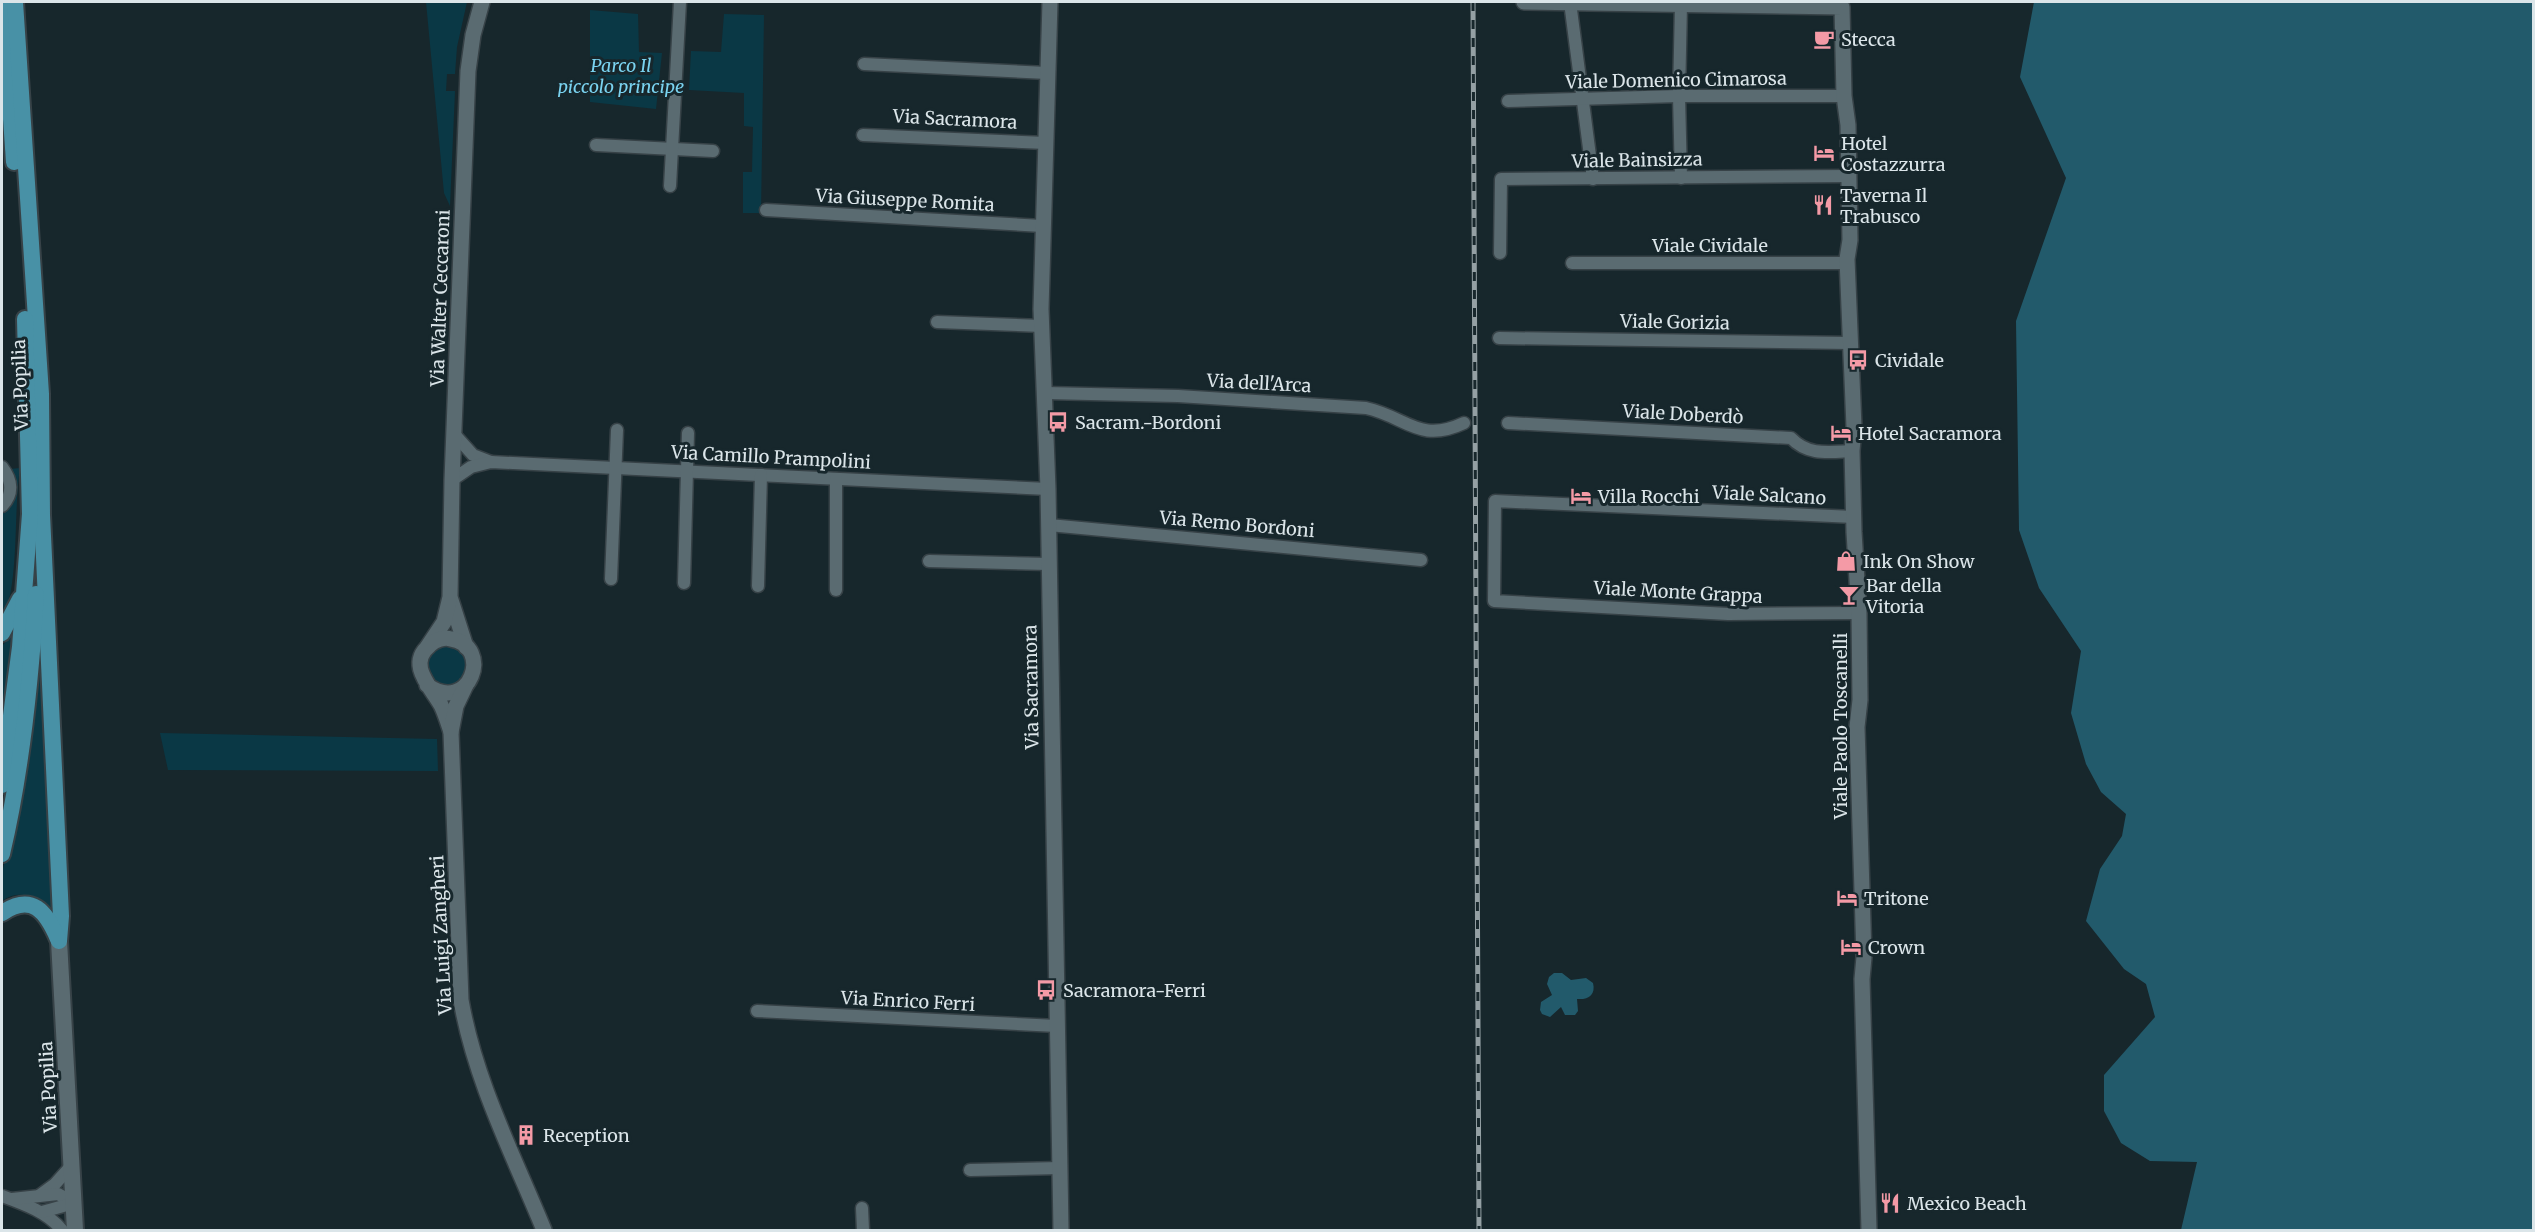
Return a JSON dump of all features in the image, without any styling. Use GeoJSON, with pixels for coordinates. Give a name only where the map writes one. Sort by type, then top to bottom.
{"type":"FeatureCollection","features":[{"type":"Feature","properties":{"kind":"main road","name":"Via Popilia"},"geometry":{"type":"LineString","coordinates":[[3,2],[36,515]]}},
{"type":"Feature","properties":{"kind":"main road","name":"Via Popilia"},"geometry":{"type":"LineString","coordinates":[[15,2],[41,394],[36,515]]}},
{"type":"Feature","properties":{"kind":"main road"},"geometry":{"type":"LineString","coordinates":[[2,785],[36,515]]}},
{"type":"Feature","properties":{"kind":"main road"},"geometry":{"type":"LineString","coordinates":[[2,854],[17,779],[32,661],[36,515]]}},
{"type":"Feature","properties":{"kind":"main road"},"geometry":{"type":"LineString","coordinates":[[36,515],[61,915],[59,940]]}},
{"type":"Feature","properties":{"kind":"main road"},"geometry":{"type":"LineString","coordinates":[[2,633],[17,607],[26,581]]}},
{"type":"Feature","properties":{"kind":"main road"},"geometry":{"type":"LineString","coordinates":[[2,914],[19,904],[40,908],[50,920],[59,940]]}},
{"type":"Feature","properties":{"kind":"main road","name":"Via Popilia"},"geometry":{"type":"LineString","coordinates":[[59,940],[75,1230]]}},
{"type":"Feature","properties":{"kind":"street","name":"Via Walter Ceccaroni"},"geometry":{"type":"LineString","coordinates":[[427,685],[420,669],[420,661],[444,622],[450,597],[452,480],[468,71],[473,35],[482,2]]}},
{"type":"Feature","properties":{"kind":"street"},"geometry":{"type":"LineString","coordinates":[[670,186],[680,2]]}},
{"type":"Feature","properties":{"kind":"street","name":"Via Sacramora"},"geometry":{"type":"LineString","coordinates":[[1050,2],[1042,226],[1042,326],[1049,525],[1061,1230]]}},
{"type":"Feature","properties":{"kind":"street"},"geometry":{"type":"LineString","coordinates":[[1524,2],[1842,4]]}},
{"type":"Feature","properties":{"kind":"street"},"geometry":{"type":"LineString","coordinates":[[1570,2],[1593,179]]}},
{"type":"Feature","properties":{"kind":"street"},"geometry":{"type":"LineString","coordinates":[[1681,4],[1679,96],[1682,178]]}},
{"type":"Feature","properties":{"kind":"street","name":"Viale Paolo Toscanelli"},"geometry":{"type":"LineString","coordinates":[[1842,4],[1844,96],[1848,125],[1848,263],[1854,427],[1852,451],[1859,613],[1860,700],[1857,727],[1869,1230]]}},
{"type":"Feature","properties":{"kind":"street"},"geometry":{"type":"LineString","coordinates":[[920,60],[1047,71]]}},
{"type":"Feature","properties":{"kind":"street"},"geometry":{"type":"LineString","coordinates":[[864,64],[1047,71]]}},
{"type":"Feature","properties":{"kind":"street","name":"Viale Domenico Cimarosa"},"geometry":{"type":"LineString","coordinates":[[1509,101],[1679,96],[1844,96]]}},
{"type":"Feature","properties":{"kind":"street","name":"Via Sacramora"},"geometry":{"type":"LineString","coordinates":[[863,135],[1046,143]]}},
{"type":"Feature","properties":{"kind":"street"},"geometry":{"type":"LineString","coordinates":[[596,145],[713,151]]}},
{"type":"Feature","properties":{"kind":"street","name":"Viale Bainsizza"},"geometry":{"type":"LineString","coordinates":[[1500,254],[1501,179],[1849,176]]}},
{"type":"Feature","properties":{"kind":"street","name":"Via Giuseppe Romita"},"geometry":{"type":"LineString","coordinates":[[766,210],[1042,226]]}},
{"type":"Feature","properties":{"kind":"street","name":"Viale Cividale"},"geometry":{"type":"LineString","coordinates":[[1572,262],[1848,263]]}},
{"type":"Feature","properties":{"kind":"street"},"geometry":{"type":"LineString","coordinates":[[937,322],[1042,326]]}},
{"type":"Feature","properties":{"kind":"street","name":"Viale Gorizia"},"geometry":{"type":"LineString","coordinates":[[1499,338],[1850,343]]}},
{"type":"Feature","properties":{"kind":"street","name":"Via dell'Arca"},"geometry":{"type":"LineString","coordinates":[[1046,393],[1178,396],[1366,408],[1384,412],[1413,428],[1427,432],[1454,428],[1464,423]]}},
{"type":"Feature","properties":{"kind":"street","name":"Viale Doberdò"},"geometry":{"type":"LineString","coordinates":[[1508,423],[1791,438],[1798,445],[1815,453],[1852,451]]}},
{"type":"Feature","properties":{"kind":"street"},"geometry":{"type":"LineString","coordinates":[[611,579],[617,430]]}},
{"type":"Feature","properties":{"kind":"street"},"geometry":{"type":"LineString","coordinates":[[684,583],[688,433]]}},
{"type":"Feature","properties":{"kind":"street","name":"Via Camillo Prampolini"},"geometry":{"type":"LineString","coordinates":[[455,435],[473,455],[491,462]]}},
{"type":"Feature","properties":{"kind":"street","name":"Via Camillo Prampolini"},"geometry":{"type":"LineString","coordinates":[[452,480],[471,467],[491,462],[1048,489]]}},
{"type":"Feature","properties":{"kind":"street"},"geometry":{"type":"LineString","coordinates":[[2,467],[8,475],[10,494],[2,506]]}},
{"type":"Feature","properties":{"kind":"street"},"geometry":{"type":"LineString","coordinates":[[758,586],[760,475]]}},
{"type":"Feature","properties":{"kind":"street"},"geometry":{"type":"LineString","coordinates":[[836,478],[836,590]]}},
{"type":"Feature","properties":{"kind":"street","name":"Viale Salcano"},"geometry":{"type":"LineString","coordinates":[[1494,601],[1495,501],[1854,517]]}},
{"type":"Feature","properties":{"kind":"street","name":"Via Remo Bordoni"},"geometry":{"type":"LineString","coordinates":[[1049,525],[1421,560]]}},
{"type":"Feature","properties":{"kind":"street"},"geometry":{"type":"LineString","coordinates":[[929,561],[1048,564]]}},
{"type":"Feature","properties":{"kind":"street","name":"Via Walter Ceccaroni"},"geometry":{"type":"LineString","coordinates":[[450,597],[466,646],[471,654],[474,670],[466,685]]}},
{"type":"Feature","properties":{"kind":"street","name":"Viale Monte Grappa"},"geometry":{"type":"LineString","coordinates":[[1494,601],[1759,615],[1859,613]]}},
{"type":"Feature","properties":{"kind":"street"},"geometry":{"type":"LineString","coordinates":[[428,646],[435,641],[452,639],[466,646]]}},
{"type":"Feature","properties":{"kind":"street"},"geometry":{"type":"LineString","coordinates":[[427,685],[434,690],[451,693],[466,685]]}},
{"type":"Feature","properties":{"kind":"street","name":"Via Luigi Zangheri"},"geometry":{"type":"LineString","coordinates":[[427,685],[442,706],[452,732]]}},
{"type":"Feature","properties":{"kind":"street","name":"Via Luigi Zangheri"},"geometry":{"type":"LineString","coordinates":[[466,685],[456,706],[452,732],[461,1000],[467,1036],[482,1083],[544,1230]]}},
{"type":"Feature","properties":{"kind":"street","name":"Via Enrico Ferri"},"geometry":{"type":"LineString","coordinates":[[757,1011],[1057,1026]]}},
{"type":"Feature","properties":{"kind":"street"},"geometry":{"type":"LineString","coordinates":[[40,1195],[55,1184],[72,1165]]}},
{"type":"Feature","properties":{"kind":"street"},"geometry":{"type":"LineString","coordinates":[[970,1170],[1060,1168]]}},
{"type":"Feature","properties":{"kind":"street"},"geometry":{"type":"LineString","coordinates":[[6,1198],[58,1194],[74,1203]]}},
{"type":"Feature","properties":{"kind":"street"},"geometry":{"type":"LineString","coordinates":[[6,1198],[42,1212],[54,1220],[62,1230]]}},
{"type":"Feature","properties":{"kind":"street"},"geometry":{"type":"LineString","coordinates":[[42,1212],[74,1203]]}},
{"type":"Feature","properties":{"kind":"street"},"geometry":{"type":"LineString","coordinates":[[862,1208],[863,1230]]}},
{"type":"Feature","properties":{"kind":"green space"},"geometry":{"type":"Polygon","coordinates":[[[426,2],[467,2],[457,47],[455,74],[447,74],[446,91],[455,91],[450,206],[444,193],[426,2]]]}},
{"type":"Feature","properties":{"kind":"green space","name":"Parco Il piccolo principe"},"geometry":{"type":"Polygon","coordinates":[[[590,10],[638,14],[639,52],[662,53],[656,109],[590,102],[590,10]]]}},
{"type":"Feature","properties":{"kind":"green space"},"geometry":{"type":"Polygon","coordinates":[[[724,14],[764,15],[761,213],[743,213],[743,172],[752,172],[753,127],[744,126],[744,93],[689,90],[691,51],[721,52],[724,14]]]}},
{"type":"Feature","properties":{"kind":"green space"},"geometry":{"type":"Polygon","coordinates":[[[20,468],[14,568],[8,606],[2,621],[2,511],[10,469],[20,468]]]}},
{"type":"Feature","properties":{"kind":"green space"},"geometry":{"type":"Polygon","coordinates":[[[12,635],[14,636],[2,727],[2,646],[12,635]]]}},
{"type":"Feature","properties":{"kind":"green space"},"geometry":{"type":"Polygon","coordinates":[[[447,645],[461,651],[467,665],[461,679],[447,685],[433,679],[427,665],[433,651],[447,645]]]}},
{"type":"Feature","properties":{"kind":"green space"},"geometry":{"type":"Polygon","coordinates":[[[40,662],[43,662],[55,912],[30,896],[16,895],[2,901],[2,873],[22,782],[40,662]]]}},
{"type":"Feature","properties":{"kind":"green space"},"geometry":{"type":"Polygon","coordinates":[[[160,733],[437,739],[438,771],[168,770],[160,733]]]}},
{"type":"Feature","properties":{"kind":"shaded area"},"geometry":{"type":"Polygon","coordinates":[[[2034,2],[2533,2],[2533,1230],[2181,1230],[2197,1162],[2150,1161],[2121,1143],[2104,1111],[2104,1075],[2155,1017],[2146,984],[2124,969],[2086,921],[2100,869],[2122,836],[2126,814],[2101,792],[2086,764],[2071,713],[2081,651],[2039,588],[2019,530],[2016,321],[2066,178],[2020,77],[2034,2]]]}},
{"type":"Feature","properties":{"kind":"shaded area"},"geometry":{"type":"Polygon","coordinates":[[[1554,973],[1562,973],[1571,980],[1586,978],[1593,983],[1594,987],[1590,996],[1577,999],[1578,1011],[1575,1015],[1565,1015],[1561,1007],[1550,1017],[1542,1014],[1540,1010],[1541,1002],[1552,995],[1547,984],[1549,977],[1554,973]]]}},
{"type":"Feature","properties":{"kind":"railway"},"geometry":{"type":"LineString","coordinates":[[1473,2],[1479,1230]]}},
{"type":"Feature","properties":{"kind":"place","name":"Stecca"},"geometry":{"type":"Point","coordinates":[1824,39]}},
{"type":"Feature","properties":{"kind":"place","name":"Hotel Costazzurra"},"geometry":{"type":"Point","coordinates":[1824,153]}},
{"type":"Feature","properties":{"kind":"place","name":"Taverna Il Trabusco"},"geometry":{"type":"Point","coordinates":[1823,205]}},
{"type":"Feature","properties":{"kind":"place","name":"Cividale"},"geometry":{"type":"Point","coordinates":[1858,360]}},
{"type":"Feature","properties":{"kind":"place","name":"Sacram.-Bordoni"},"geometry":{"type":"Point","coordinates":[1058,422]}},
{"type":"Feature","properties":{"kind":"place","name":"Hotel Sacramora"},"geometry":{"type":"Point","coordinates":[1841,433]}},
{"type":"Feature","properties":{"kind":"place","name":"Villa Rocchi"},"geometry":{"type":"Point","coordinates":[1581,496]}},
{"type":"Feature","properties":{"kind":"place","name":"Ink On Show"},"geometry":{"type":"Point","coordinates":[1846,561]}},
{"type":"Feature","properties":{"kind":"place","name":"Bar della Vitoria"},"geometry":{"type":"Point","coordinates":[1849,595]}},
{"type":"Feature","properties":{"kind":"place","name":"Tritone"},"geometry":{"type":"Point","coordinates":[1847,898]}},
{"type":"Feature","properties":{"kind":"place","name":"Crown"},"geometry":{"type":"Point","coordinates":[1851,947]}},
{"type":"Feature","properties":{"kind":"place","name":"Sacramora-Ferri"},"geometry":{"type":"Point","coordinates":[1046,990]}},
{"type":"Feature","properties":{"kind":"place","name":"Reception"},"geometry":{"type":"Point","coordinates":[526,1135]}},
{"type":"Feature","properties":{"kind":"place","name":"Mexico Beach"},"geometry":{"type":"Point","coordinates":[1890,1203]}}]}
